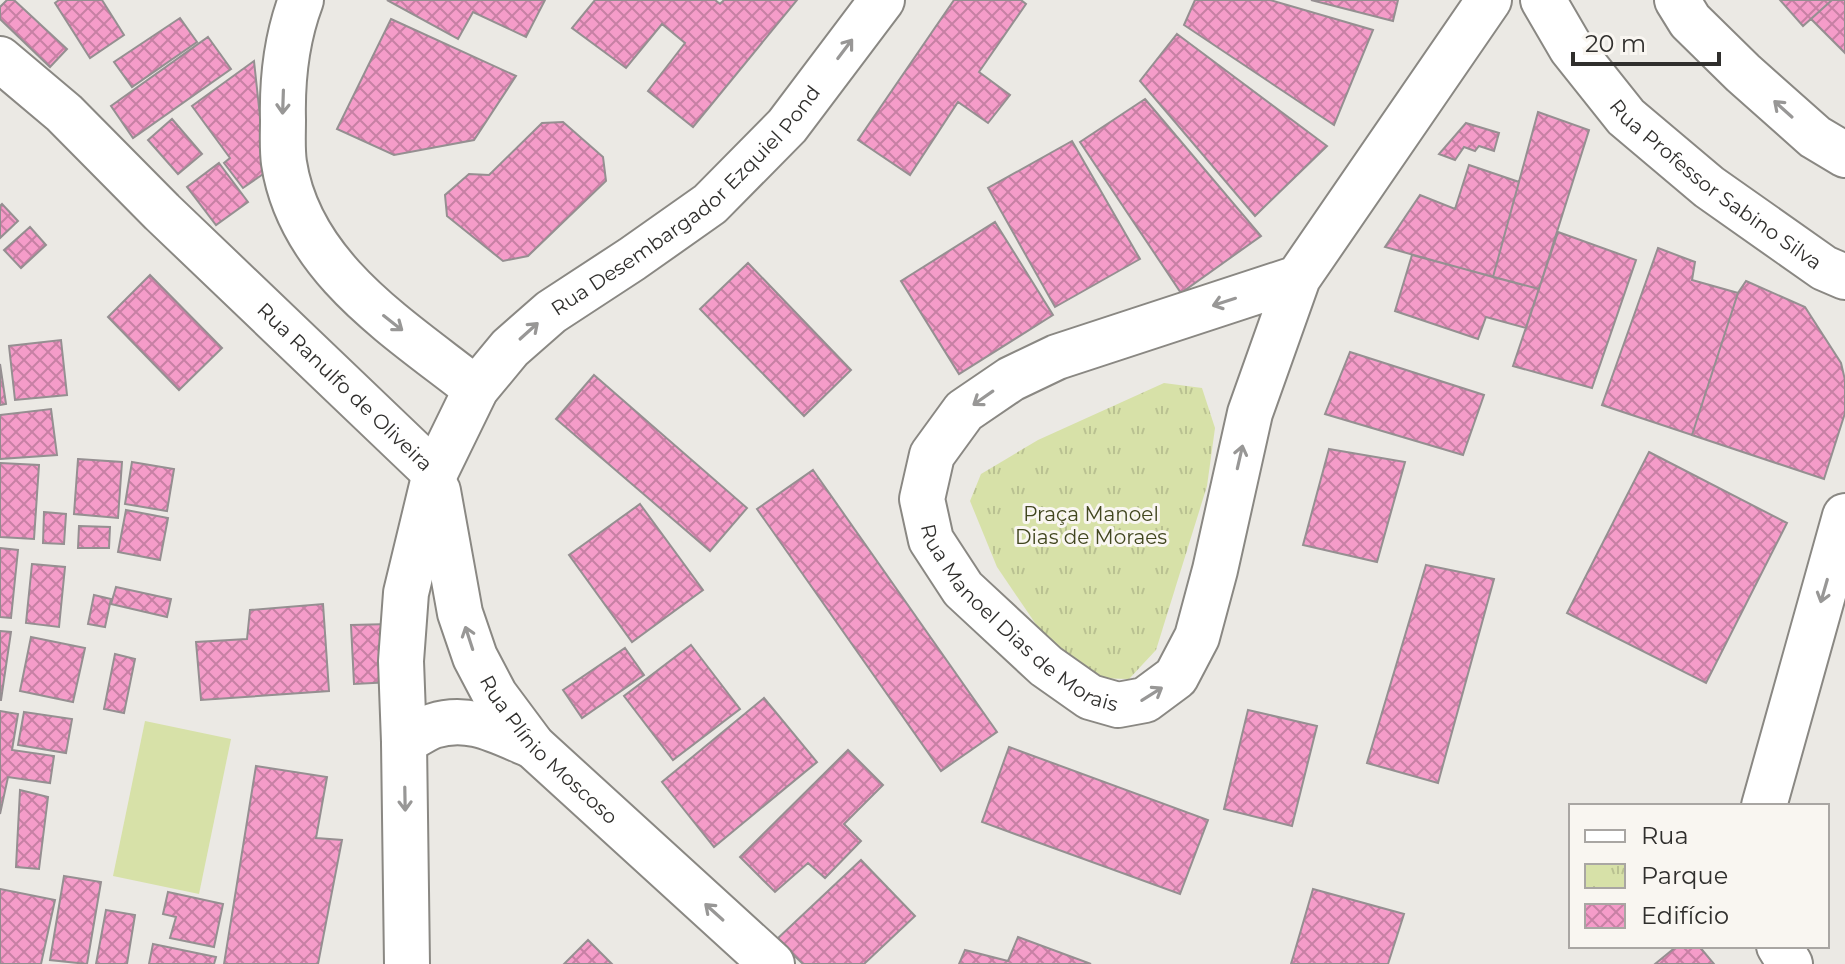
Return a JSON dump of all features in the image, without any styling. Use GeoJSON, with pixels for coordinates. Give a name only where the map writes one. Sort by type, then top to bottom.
{"type":"FeatureCollection","features":[{"type":"Feature","properties":{"kind":"street"},"geometry":{"type":"LineString","coordinates":[[301,0],[292,25],[282,99],[283,161],[295,206],[321,252],[365,301],[476,389]]}},
{"type":"Feature","properties":{"kind":"street","name":"Rua Desembargador Ezquiel Pond"},"geometry":{"type":"LineString","coordinates":[[435,473],[476,389],[510,348],[551,312],[710,204],[787,126],[882,0]]}},
{"type":"Feature","properties":{"kind":"street","name":"Rua Manoel Dias de Morais"},"geometry":{"type":"LineString","coordinates":[[1298,278],[1057,357],[1011,379],[964,411],[932,455],[922,499],[931,540],[963,589],[1046,666],[1090,697],[1118,705],[1145,700],[1176,677],[1197,637],[1250,413],[1298,278],[1489,0]]}},
{"type":"Feature","properties":{"kind":"street","name":"Rua Professor Sabino Silva"},"geometry":{"type":"LineString","coordinates":[[1543,0],[1571,48],[1626,117],[1709,187],[1824,268],[1845,277]]}},
{"type":"Feature","properties":{"kind":"street"},"geometry":{"type":"LineString","coordinates":[[1677,0],[1690,21],[1743,73],[1815,137],[1845,155]]}},
{"type":"Feature","properties":{"kind":"street","name":"Rua Ranulfo de Oliveira"},"geometry":{"type":"LineString","coordinates":[[0,59],[64,113],[435,473],[406,593],[401,661],[407,964]]}},
{"type":"Feature","properties":{"kind":"street","name":"Rua Plínio Moscoso"},"geometry":{"type":"LineString","coordinates":[[435,473],[460,613],[475,657],[495,695],[533,746],[772,964]]}},
{"type":"Feature","properties":{"kind":"street"},"geometry":{"type":"LineString","coordinates":[[1765,804],[1845,516]]}},
{"type":"Feature","properties":{"kind":"street"},"geometry":{"type":"LineString","coordinates":[[404,742],[431,727],[460,720],[533,746]]}},
{"type":"Feature","properties":{"kind":"green space","name":"Praça Manoel Dias de Moraes"},"geometry":{"type":"Polygon","coordinates":[[[1164,383],[1202,388],[1215,428],[1207,486],[1156,650],[1129,679],[1093,678],[1048,642],[997,567],[970,501],[981,474],[1038,440],[1164,383]]]}},
{"type":"Feature","properties":{"kind":"green space"},"geometry":{"type":"Polygon","coordinates":[[[145,721],[231,739],[199,894],[113,876],[145,721]]]}},
{"type":"Feature","properties":{"kind":"building"},"geometry":{"type":"Polygon","coordinates":[[[7,0],[14,0],[67,49],[50,67],[0,19],[0,7],[7,0]]]}},
{"type":"Feature","properties":{"kind":"building"},"geometry":{"type":"Polygon","coordinates":[[[59,0],[102,0],[124,35],[90,58],[55,3],[59,0]]]}},
{"type":"Feature","properties":{"kind":"building"},"geometry":{"type":"Polygon","coordinates":[[[387,0],[545,0],[526,37],[473,12],[458,39],[387,0]]]}},
{"type":"Feature","properties":{"kind":"building"},"geometry":{"type":"Polygon","coordinates":[[[595,0],[715,0],[720,4],[724,0],[797,0],[693,127],[648,91],[685,43],[662,24],[626,68],[572,28],[595,0]]]}},
{"type":"Feature","properties":{"kind":"building"},"geometry":{"type":"Polygon","coordinates":[[[954,0],[1021,0],[1026,4],[979,72],[1010,95],[988,123],[958,102],[910,175],[858,140],[954,0]]]}},
{"type":"Feature","properties":{"kind":"building"},"geometry":{"type":"Polygon","coordinates":[[[1195,0],[1270,0],[1373,30],[1334,125],[1184,25],[1195,0]]]}},
{"type":"Feature","properties":{"kind":"building"},"geometry":{"type":"Polygon","coordinates":[[[1311,0],[1398,0],[1393,21],[1311,0]]]}},
{"type":"Feature","properties":{"kind":"building"},"geometry":{"type":"Polygon","coordinates":[[[1780,0],[1832,0],[1803,26],[1780,0]]]}},
{"type":"Feature","properties":{"kind":"building"},"geometry":{"type":"Polygon","coordinates":[[[1832,0],[1845,0],[1845,53],[1811,19],[1832,0]]]}},
{"type":"Feature","properties":{"kind":"building"},"geometry":{"type":"Polygon","coordinates":[[[180,18],[197,42],[132,87],[114,62],[180,18]]]}},
{"type":"Feature","properties":{"kind":"building"},"geometry":{"type":"Polygon","coordinates":[[[391,19],[516,76],[474,140],[394,155],[337,129],[391,19]]]}},
{"type":"Feature","properties":{"kind":"building"},"geometry":{"type":"Polygon","coordinates":[[[1177,34],[1327,146],[1255,216],[1140,81],[1177,34]]]}},
{"type":"Feature","properties":{"kind":"building"},"geometry":{"type":"Polygon","coordinates":[[[208,37],[231,69],[133,138],[111,106],[208,37]]]}},
{"type":"Feature","properties":{"kind":"building"},"geometry":{"type":"Polygon","coordinates":[[[254,61],[266,172],[243,188],[224,163],[230,158],[192,106],[254,61]]]}},
{"type":"Feature","properties":{"kind":"building"},"geometry":{"type":"Polygon","coordinates":[[[1145,99],[1261,236],[1181,293],[1080,142],[1145,99]]]}},
{"type":"Feature","properties":{"kind":"building"},"geometry":{"type":"Polygon","coordinates":[[[1538,112],[1589,130],[1539,289],[1493,277],[1538,112]]]}},
{"type":"Feature","properties":{"kind":"building"},"geometry":{"type":"Polygon","coordinates":[[[172,119],[202,154],[178,174],[148,140],[172,119]]]}},
{"type":"Feature","properties":{"kind":"building"},"geometry":{"type":"Polygon","coordinates":[[[563,122],[603,157],[606,181],[528,256],[503,261],[447,216],[445,195],[469,174],[489,175],[542,123],[563,122]]]}},
{"type":"Feature","properties":{"kind":"building"},"geometry":{"type":"Polygon","coordinates":[[[1466,123],[1499,133],[1494,151],[1479,146],[1475,151],[1464,147],[1455,160],[1439,154],[1466,123]]]}},
{"type":"Feature","properties":{"kind":"building"},"geometry":{"type":"Polygon","coordinates":[[[1072,141],[1140,259],[1055,307],[988,188],[1072,141]]]}},
{"type":"Feature","properties":{"kind":"building"},"geometry":{"type":"Polygon","coordinates":[[[219,163],[248,202],[216,225],[187,187],[219,163]]]}},
{"type":"Feature","properties":{"kind":"building"},"geometry":{"type":"Polygon","coordinates":[[[1469,165],[1519,182],[1493,277],[1385,247],[1420,195],[1455,209],[1469,165]]]}},
{"type":"Feature","properties":{"kind":"building"},"geometry":{"type":"Polygon","coordinates":[[[2,204],[18,221],[0,238],[0,206],[2,204]]]}},
{"type":"Feature","properties":{"kind":"building"},"geometry":{"type":"Polygon","coordinates":[[[995,222],[1053,315],[959,374],[901,281],[995,222]]]}},
{"type":"Feature","properties":{"kind":"building"},"geometry":{"type":"Polygon","coordinates":[[[30,227],[46,245],[21,268],[4,250],[30,227]]]}},
{"type":"Feature","properties":{"kind":"building"},"geometry":{"type":"Polygon","coordinates":[[[1558,232],[1636,260],[1592,388],[1513,366],[1558,232]]]}},
{"type":"Feature","properties":{"kind":"building"},"geometry":{"type":"Polygon","coordinates":[[[1658,248],[1695,262],[1692,280],[1738,293],[1692,435],[1602,405],[1658,248]]]}},
{"type":"Feature","properties":{"kind":"building"},"geometry":{"type":"Polygon","coordinates":[[[1412,255],[1539,289],[1526,328],[1486,317],[1478,339],[1395,311],[1412,255]]]}},
{"type":"Feature","properties":{"kind":"building"},"geometry":{"type":"Polygon","coordinates":[[[748,263],[851,370],[804,416],[700,309],[748,263]]]}},
{"type":"Feature","properties":{"kind":"building"},"geometry":{"type":"Polygon","coordinates":[[[150,275],[222,348],[179,390],[108,317],[150,275]]]}},
{"type":"Feature","properties":{"kind":"building"},"geometry":{"type":"Polygon","coordinates":[[[1746,281],[1805,307],[1841,363],[1845,380],[1845,413],[1824,479],[1692,435],[1738,293],[1746,281]]]}},
{"type":"Feature","properties":{"kind":"building"},"geometry":{"type":"Polygon","coordinates":[[[61,340],[67,395],[15,400],[9,346],[61,340]]]}},
{"type":"Feature","properties":{"kind":"building"},"geometry":{"type":"Polygon","coordinates":[[[1350,352],[1484,395],[1463,455],[1325,414],[1350,352]]]}},
{"type":"Feature","properties":{"kind":"building"},"geometry":{"type":"Polygon","coordinates":[[[0,364],[6,404],[0,405],[0,364]]]}},
{"type":"Feature","properties":{"kind":"building"},"geometry":{"type":"Polygon","coordinates":[[[594,375],[747,508],[710,551],[556,419],[594,375]]]}},
{"type":"Feature","properties":{"kind":"building"},"geometry":{"type":"Polygon","coordinates":[[[51,409],[57,455],[0,459],[0,415],[51,409]]]}},
{"type":"Feature","properties":{"kind":"building"},"geometry":{"type":"Polygon","coordinates":[[[1329,449],[1405,462],[1377,562],[1303,545],[1329,449]]]}},
{"type":"Feature","properties":{"kind":"building"},"geometry":{"type":"Polygon","coordinates":[[[1649,452],[1787,523],[1706,683],[1567,613],[1649,452]]]}},
{"type":"Feature","properties":{"kind":"building"},"geometry":{"type":"Polygon","coordinates":[[[78,459],[122,462],[118,518],[74,514],[78,459]]]}},
{"type":"Feature","properties":{"kind":"building"},"geometry":{"type":"Polygon","coordinates":[[[132,462],[174,469],[167,511],[125,504],[132,462]]]}},
{"type":"Feature","properties":{"kind":"building"},"geometry":{"type":"Polygon","coordinates":[[[0,463],[39,465],[34,539],[0,537],[0,463]]]}},
{"type":"Feature","properties":{"kind":"building"},"geometry":{"type":"Polygon","coordinates":[[[813,470],[997,732],[941,771],[757,509],[813,470]]]}},
{"type":"Feature","properties":{"kind":"building"},"geometry":{"type":"Polygon","coordinates":[[[640,504],[703,590],[632,642],[569,555],[640,504]]]}},
{"type":"Feature","properties":{"kind":"building"},"geometry":{"type":"Polygon","coordinates":[[[126,510],[168,518],[160,560],[118,552],[126,510]]]}},
{"type":"Feature","properties":{"kind":"building"},"geometry":{"type":"Polygon","coordinates":[[[44,512],[66,514],[64,544],[43,543],[44,512]]]}},
{"type":"Feature","properties":{"kind":"building"},"geometry":{"type":"Polygon","coordinates":[[[79,526],[110,527],[109,548],[78,548],[79,526]]]}},
{"type":"Feature","properties":{"kind":"building"},"geometry":{"type":"Polygon","coordinates":[[[0,548],[18,550],[11,618],[0,617],[0,548]]]}},
{"type":"Feature","properties":{"kind":"building"},"geometry":{"type":"Polygon","coordinates":[[[32,564],[65,567],[59,627],[26,623],[32,564]]]}},
{"type":"Feature","properties":{"kind":"building"},"geometry":{"type":"Polygon","coordinates":[[[1426,565],[1494,579],[1438,783],[1367,763],[1426,565]]]}},
{"type":"Feature","properties":{"kind":"building"},"geometry":{"type":"Polygon","coordinates":[[[116,587],[171,599],[167,617],[111,604],[116,587]]]}},
{"type":"Feature","properties":{"kind":"building"},"geometry":{"type":"Polygon","coordinates":[[[94,595],[111,599],[105,627],[88,624],[94,595]]]}},
{"type":"Feature","properties":{"kind":"building"},"geometry":{"type":"Polygon","coordinates":[[[323,604],[329,691],[201,700],[196,642],[247,639],[250,610],[323,604]]]}},
{"type":"Feature","properties":{"kind":"building"},"geometry":{"type":"Polygon","coordinates":[[[390,624],[392,682],[354,684],[351,625],[390,624]]]}},
{"type":"Feature","properties":{"kind":"building"},"geometry":{"type":"Polygon","coordinates":[[[0,631],[11,632],[1,700],[0,700],[0,631]]]}},
{"type":"Feature","properties":{"kind":"building"},"geometry":{"type":"Polygon","coordinates":[[[31,637],[85,648],[73,702],[20,691],[31,637]]]}},
{"type":"Feature","properties":{"kind":"building"},"geometry":{"type":"Polygon","coordinates":[[[691,645],[740,709],[673,760],[624,696],[691,645]]]}},
{"type":"Feature","properties":{"kind":"building"},"geometry":{"type":"Polygon","coordinates":[[[625,648],[644,675],[582,718],[563,690],[625,648]]]}},
{"type":"Feature","properties":{"kind":"building"},"geometry":{"type":"Polygon","coordinates":[[[115,654],[135,659],[124,713],[104,709],[115,654]]]}},
{"type":"Feature","properties":{"kind":"building"},"geometry":{"type":"Polygon","coordinates":[[[764,698],[817,762],[714,847],[662,782],[764,698]]]}},
{"type":"Feature","properties":{"kind":"building"},"geometry":{"type":"Polygon","coordinates":[[[1248,710],[1317,726],[1292,826],[1224,809],[1248,710]]]}},
{"type":"Feature","properties":{"kind":"building"},"geometry":{"type":"Polygon","coordinates":[[[0,711],[18,714],[12,750],[54,756],[50,783],[8,777],[0,814],[0,711]]]}},
{"type":"Feature","properties":{"kind":"building"},"geometry":{"type":"Polygon","coordinates":[[[24,712],[72,719],[66,753],[18,745],[24,712]]]}},
{"type":"Feature","properties":{"kind":"building"},"geometry":{"type":"Polygon","coordinates":[[[1009,747],[1208,820],[1180,894],[982,822],[1009,747]]]}},
{"type":"Feature","properties":{"kind":"building"},"geometry":{"type":"Polygon","coordinates":[[[848,750],[883,785],[844,824],[861,841],[825,878],[808,863],[775,892],[740,857],[848,750]]]}},
{"type":"Feature","properties":{"kind":"building"},"geometry":{"type":"Polygon","coordinates":[[[256,766],[327,777],[316,838],[342,840],[318,964],[224,964],[256,766]]]}},
{"type":"Feature","properties":{"kind":"building"},"geometry":{"type":"Polygon","coordinates":[[[20,790],[48,797],[39,869],[16,867],[20,790]]]}},
{"type":"Feature","properties":{"kind":"building"},"geometry":{"type":"Polygon","coordinates":[[[861,860],[915,916],[864,964],[803,964],[777,939],[861,860]]]}},
{"type":"Feature","properties":{"kind":"building"},"geometry":{"type":"Polygon","coordinates":[[[64,876],[101,882],[87,964],[50,960],[64,876]]]}},
{"type":"Feature","properties":{"kind":"building"},"geometry":{"type":"Polygon","coordinates":[[[0,889],[55,900],[41,964],[0,964],[0,889]]]}},
{"type":"Feature","properties":{"kind":"building"},"geometry":{"type":"Polygon","coordinates":[[[1313,889],[1404,914],[1388,964],[1291,964],[1313,889]]]}},
{"type":"Feature","properties":{"kind":"building"},"geometry":{"type":"Polygon","coordinates":[[[168,892],[223,904],[214,947],[170,938],[176,917],[163,914],[168,892]]]}},
{"type":"Feature","properties":{"kind":"building"},"geometry":{"type":"Polygon","coordinates":[[[106,910],[135,915],[127,964],[96,964],[106,910]]]}},
{"type":"Feature","properties":{"kind":"building"},"geometry":{"type":"Polygon","coordinates":[[[1018,937],[1091,964],[959,964],[965,950],[1008,961],[1018,937]]]}},
{"type":"Feature","properties":{"kind":"building"},"geometry":{"type":"Polygon","coordinates":[[[588,940],[612,964],[564,964],[588,940]]]}},
{"type":"Feature","properties":{"kind":"building"},"geometry":{"type":"Polygon","coordinates":[[[153,944],[216,957],[214,964],[149,964],[153,944]]]}},
{"type":"Feature","properties":{"kind":"building"},"geometry":{"type":"Polygon","coordinates":[[[1675,948],[1701,948],[1714,964],[1655,964],[1675,948]]]}}]}
